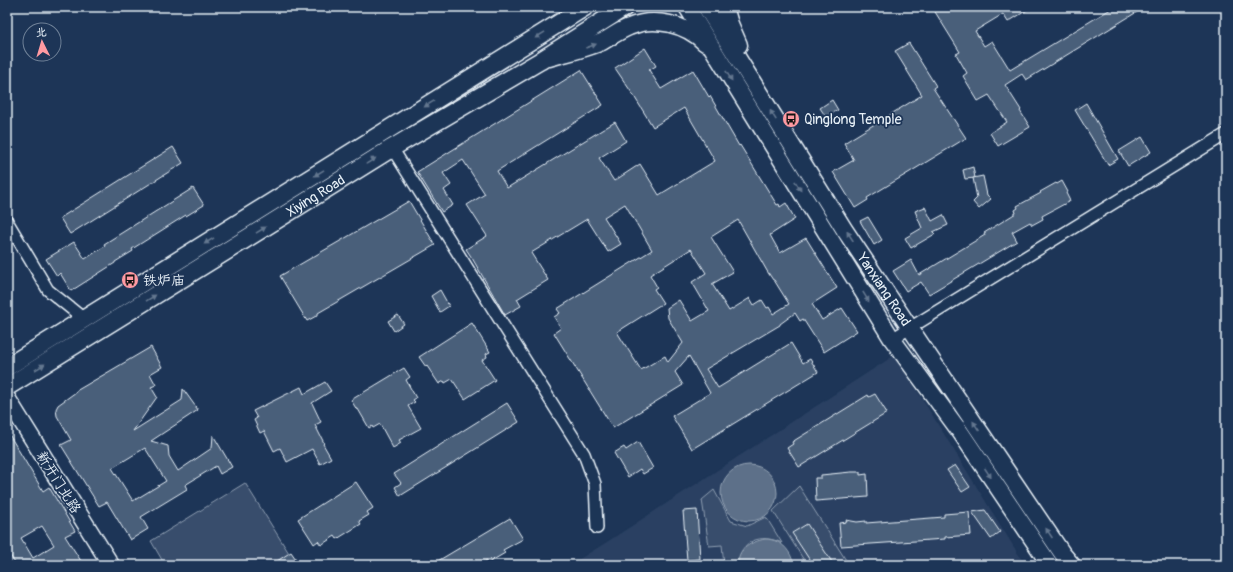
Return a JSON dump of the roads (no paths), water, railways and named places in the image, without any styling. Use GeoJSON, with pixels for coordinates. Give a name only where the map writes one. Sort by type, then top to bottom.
{"type":"FeatureCollection","features":[{"type":"Feature","properties":{"kind":"main road"},"geometry":{"type":"LineString","coordinates":[[557,24],[576,7]]}},
{"type":"Feature","properties":{"kind":"main road","name":"Xiying Road"},"geometry":{"type":"LineString","coordinates":[[7,367],[585,7]]}},
{"type":"Feature","properties":{"kind":"main road","name":"Xiying Road"},"geometry":{"type":"LineString","coordinates":[[7,387],[392,148],[540,60],[625,7]]}},
{"type":"Feature","properties":{"kind":"main road","name":"Yanxiang Road"},"geometry":{"type":"LineString","coordinates":[[687,7],[892,339],[961,433],[1050,565]]}},
{"type":"Feature","properties":{"kind":"main road","name":"Yanxiang Road"},"geometry":{"type":"LineString","coordinates":[[706,7],[825,198],[910,328],[1062,553],[1072,565]]}},
{"type":"Feature","properties":{"kind":"main road"},"geometry":{"type":"LineString","coordinates":[[726,7],[730,24],[759,92]]}},
{"type":"Feature","properties":{"kind":"main road"},"geometry":{"type":"LineString","coordinates":[[540,60],[588,47],[603,41],[628,27],[646,21],[666,23],[689,31],[700,37],[715,52]]}},
{"type":"Feature","properties":{"kind":"main road","name":"新开门北路"},"geometry":{"type":"LineString","coordinates":[[7,398],[111,565]]}},
{"type":"Feature","properties":{"kind":"street"},"geometry":{"type":"LineString","coordinates":[[892,339],[1226,134]]}},
{"type":"Feature","properties":{"kind":"street"},"geometry":{"type":"LineString","coordinates":[[392,148],[584,454],[596,484],[597,528]]}},
{"type":"Feature","properties":{"kind":"street"},"geometry":{"type":"LineString","coordinates":[[7,221],[48,290],[84,319]]}},
{"type":"Feature","properties":{"kind":"place","name":"Qinglong Temple"},"geometry":{"type":"Point","coordinates":[791,119]}},
{"type":"Feature","properties":{"kind":"place","name":"铁炉庙"},"geometry":{"type":"Point","coordinates":[130,280]}}]}
